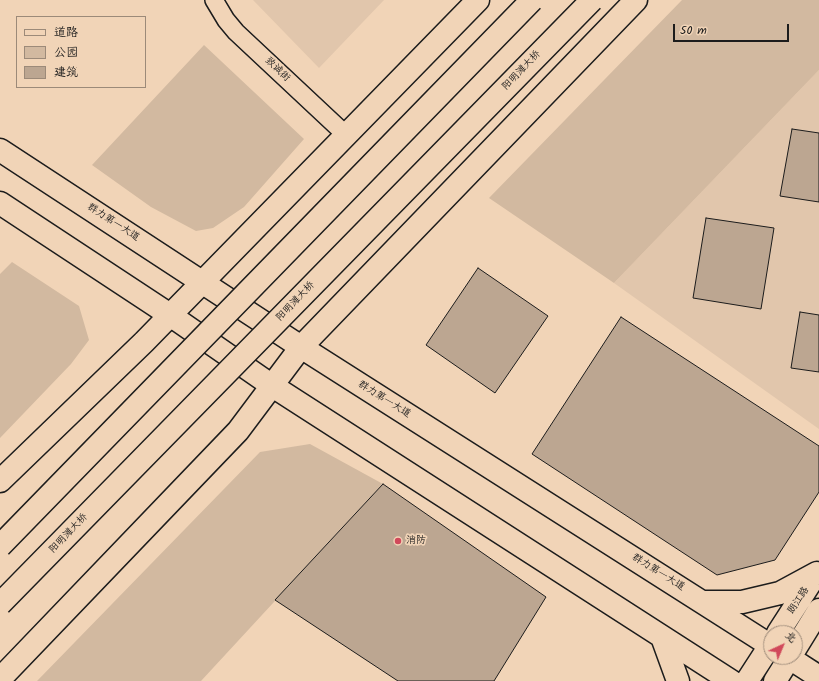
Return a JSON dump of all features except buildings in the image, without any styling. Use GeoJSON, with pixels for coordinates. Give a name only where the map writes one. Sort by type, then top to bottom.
{"type":"FeatureCollection","features":[{"type":"Feature","properties":{"kind":"main road"},"geometry":{"type":"LineString","coordinates":[[0,481],[203,282],[478,0]]}},
{"type":"Feature","properties":{"kind":"main road"},"geometry":{"type":"LineString","coordinates":[[0,546],[532,0]]}},
{"type":"Feature","properties":{"kind":"main road","name":"阳明滩大桥"},"geometry":{"type":"LineString","coordinates":[[0,604],[592,0]]}},
{"type":"Feature","properties":{"kind":"main road"},"geometry":{"type":"LineString","coordinates":[[0,679],[238,431],[301,347],[636,0]]}},
{"type":"Feature","properties":{"kind":"main road","name":"群力第一大道"},"geometry":{"type":"LineString","coordinates":[[0,150],[301,347],[704,602],[763,638]]}},
{"type":"Feature","properties":{"kind":"main road"},"geometry":{"type":"LineString","coordinates":[[0,204],[170,315],[271,385],[731,681]]}},
{"type":"Feature","properties":{"kind":"main road"},"geometry":{"type":"LineString","coordinates":[[704,602],[742,602],[780,593],[818,571]]}},
{"type":"Feature","properties":{"kind":"main road","name":"朗江路"},"geometry":{"type":"LineString","coordinates":[[793,625],[818,571]]}},
{"type":"Feature","properties":{"kind":"main road","name":"朗江路"},"geometry":{"type":"LineString","coordinates":[[803,627],[819,610]]}},
{"type":"Feature","properties":{"kind":"main road"},"geometry":{"type":"LineString","coordinates":[[662,637],[678,681]]}},
{"type":"Feature","properties":{"kind":"main road","name":"朗江路"},"geometry":{"type":"LineString","coordinates":[[747,681],[764,665]]}},
{"type":"Feature","properties":{"kind":"main road","name":"朗江路"},"geometry":{"type":"LineString","coordinates":[[775,681],[778,665]]}},
{"type":"Feature","properties":{"kind":"main road","name":"群力第一大道"},"geometry":{"type":"LineString","coordinates":[[803,665],[819,677]]}},
{"type":"Feature","properties":{"kind":"street","name":"致诚街"},"geometry":{"type":"LineString","coordinates":[[214,0],[226,20],[236,32],[346,135]]}},
{"type":"Feature","properties":{"kind":"shaded area"},"geometry":{"type":"Polygon","coordinates":[[[253,0],[384,0],[319,68],[253,0]]]}},
{"type":"Feature","properties":{"kind":"shaded area"},"geometry":{"type":"Polygon","coordinates":[[[819,70],[819,429],[614,283],[819,70]]]}},
{"type":"Feature","properties":{"kind":"green space"},"geometry":{"type":"Polygon","coordinates":[[[682,0],[819,0],[819,70],[614,283],[489,198],[682,0]]]}},
{"type":"Feature","properties":{"kind":"green space"},"geometry":{"type":"Polygon","coordinates":[[[204,45],[304,139],[244,207],[213,228],[196,231],[151,207],[92,165],[204,45]]]}},
{"type":"Feature","properties":{"kind":"green space"},"geometry":{"type":"Polygon","coordinates":[[[12,262],[79,306],[89,340],[71,364],[0,438],[0,274],[12,262]]]}},
{"type":"Feature","properties":{"kind":"green space"},"geometry":{"type":"Polygon","coordinates":[[[310,444],[383,484],[201,681],[37,681],[260,452],[310,444]]]}},
{"type":"Feature","properties":{"kind":"place","name":"消防"},"geometry":{"type":"Point","coordinates":[398,541]}}]}
